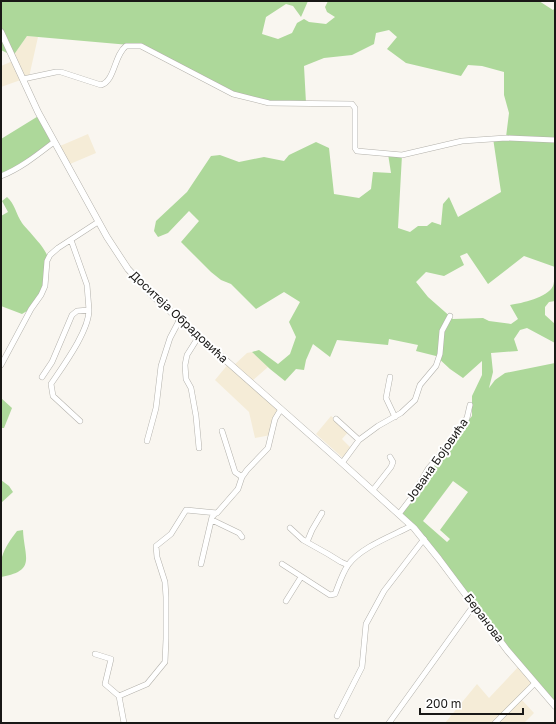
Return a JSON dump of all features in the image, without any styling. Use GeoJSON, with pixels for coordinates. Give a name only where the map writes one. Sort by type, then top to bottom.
{"type":"FeatureCollection","features":[{"type":"Feature","properties":{"kind":"main road","name":"Доситеја Обрадовића"},"geometry":{"type":"LineString","coordinates":[[1,32],[54,142],[98,222],[128,269],[154,297],[342,462],[413,527]]}},
{"type":"Feature","properties":{"kind":"main road","name":"Беранова"},"geometry":{"type":"LineString","coordinates":[[413,527],[502,643],[555,706]]}},
{"type":"Feature","properties":{"kind":"street"},"geometry":{"type":"LineString","coordinates":[[23,78],[56,72],[68,74],[101,85],[107,82],[110,77],[122,49],[126,46],[132,45],[141,46],[233,94],[269,103],[352,104],[355,108],[355,148],[358,151],[402,155],[470,140],[506,138],[555,140]]}},
{"type":"Feature","properties":{"kind":"street"},"geometry":{"type":"LineString","coordinates":[[1,176],[10,172],[54,142]]}},
{"type":"Feature","properties":{"kind":"street"},"geometry":{"type":"LineString","coordinates":[[1,365],[31,309],[42,294],[45,286],[47,261],[50,255],[98,222]]}},
{"type":"Feature","properties":{"kind":"street"},"geometry":{"type":"LineString","coordinates":[[71,240],[87,285],[89,315],[81,336],[51,384],[54,396],[80,421]]}},
{"type":"Feature","properties":{"kind":"street"},"geometry":{"type":"LineString","coordinates":[[42,377],[52,362],[72,316],[77,311],[89,310]]}},
{"type":"Feature","properties":{"kind":"street"},"geometry":{"type":"LineString","coordinates":[[342,462],[359,440],[378,426],[401,413],[415,400],[420,385],[436,366],[440,354],[442,331],[450,316]]}},
{"type":"Feature","properties":{"kind":"street"},"geometry":{"type":"LineString","coordinates":[[147,441],[156,408],[162,366],[170,338],[180,319]]}},
{"type":"Feature","properties":{"kind":"street"},"geometry":{"type":"LineString","coordinates":[[199,336],[187,354],[185,365],[186,379],[191,388],[196,416],[199,448]]}},
{"type":"Feature","properties":{"kind":"street"},"geometry":{"type":"LineString","coordinates":[[390,377],[386,398],[395,417]]}},
{"type":"Feature","properties":{"kind":"street","name":"Јована Бојовића"},"geometry":{"type":"LineString","coordinates":[[399,514],[412,497],[428,469],[446,448],[467,418],[470,405]]}},
{"type":"Feature","properties":{"kind":"street"},"geometry":{"type":"LineString","coordinates":[[201,564],[212,517],[238,489],[242,477],[268,448],[274,419],[281,409]]}},
{"type":"Feature","properties":{"kind":"street"},"geometry":{"type":"LineString","coordinates":[[336,419],[359,440]]}},
{"type":"Feature","properties":{"kind":"street"},"geometry":{"type":"LineString","coordinates":[[222,431],[235,472],[242,477]]}},
{"type":"Feature","properties":{"kind":"street"},"geometry":{"type":"LineString","coordinates":[[373,490],[391,467],[392,462],[390,457]]}},
{"type":"Feature","properties":{"kind":"street"},"geometry":{"type":"LineString","coordinates":[[119,696],[147,684],[165,662],[165,582],[157,557],[156,546],[171,534],[186,510],[215,514]]}},
{"type":"Feature","properties":{"kind":"street"},"geometry":{"type":"LineString","coordinates":[[307,542],[322,513]]}},
{"type":"Feature","properties":{"kind":"street"},"geometry":{"type":"LineString","coordinates":[[212,520],[239,533],[242,537]]}},
{"type":"Feature","properties":{"kind":"street"},"geometry":{"type":"LineString","coordinates":[[282,564],[332,595],[335,594],[342,575],[355,557],[413,527]]}},
{"type":"Feature","properties":{"kind":"street"},"geometry":{"type":"LineString","coordinates":[[290,528],[307,542],[340,562],[348,565]]}},
{"type":"Feature","properties":{"kind":"street"},"geometry":{"type":"LineString","coordinates":[[337,716],[362,667],[366,624],[384,591],[424,540]]}},
{"type":"Feature","properties":{"kind":"street"},"geometry":{"type":"LineString","coordinates":[[286,601],[301,577]]}},
{"type":"Feature","properties":{"kind":"street"},"geometry":{"type":"LineString","coordinates":[[388,723],[474,605]]}},
{"type":"Feature","properties":{"kind":"street"},"geometry":{"type":"LineString","coordinates":[[96,654],[111,659],[105,684],[119,696],[124,723]]}},
{"type":"Feature","properties":{"kind":"street"},"geometry":{"type":"LineString","coordinates":[[495,723],[535,683]]}},
{"type":"Feature","properties":{"kind":"shaded area"},"geometry":{"type":"Polygon","coordinates":[[[27,36],[38,37],[29,77],[1,87],[1,66],[15,60],[13,56],[27,36]]]}},
{"type":"Feature","properties":{"kind":"shaded area"},"geometry":{"type":"Polygon","coordinates":[[[88,134],[96,153],[70,164],[60,146],[88,134]]]}},
{"type":"Feature","properties":{"kind":"shaded area"},"geometry":{"type":"Polygon","coordinates":[[[252,352],[268,367],[251,382],[281,409],[271,435],[255,438],[249,412],[215,380],[229,363],[233,366],[247,353],[252,352]]]}},
{"type":"Feature","properties":{"kind":"shaded area"},"geometry":{"type":"Polygon","coordinates":[[[331,416],[349,431],[342,439],[352,449],[344,459],[316,434],[331,416]]]}},
{"type":"Feature","properties":{"kind":"shaded area"},"geometry":{"type":"Polygon","coordinates":[[[520,665],[535,683],[521,699],[534,713],[524,723],[445,723],[477,684],[489,698],[520,665]]]}},
{"type":"Feature","properties":{"kind":"green space"},"geometry":{"type":"Polygon","coordinates":[[[1,1],[308,1],[301,17],[293,6],[286,4],[266,17],[262,34],[278,39],[292,33],[297,23],[304,19],[309,22],[326,24],[335,17],[327,12],[325,7],[328,1],[539,1],[553,10],[555,8],[555,267],[524,256],[488,284],[467,253],[460,256],[464,265],[444,276],[426,272],[416,282],[428,297],[453,319],[483,318],[489,321],[511,324],[518,319],[510,305],[534,299],[545,294],[553,286],[555,277],[555,301],[549,302],[545,307],[545,315],[555,324],[555,343],[527,328],[520,330],[514,339],[518,351],[491,353],[493,372],[489,388],[495,380],[505,373],[555,363],[555,706],[399,514],[428,469],[472,416],[472,396],[482,375],[482,361],[463,378],[450,369],[436,356],[416,351],[418,345],[389,339],[388,345],[337,340],[330,357],[313,344],[306,360],[304,370],[296,369],[285,381],[252,352],[259,350],[278,364],[290,354],[296,337],[289,322],[300,302],[284,292],[256,309],[231,284],[221,280],[211,272],[181,242],[199,221],[189,211],[168,233],[158,237],[154,231],[156,221],[187,192],[211,156],[220,155],[239,162],[264,157],[284,161],[289,155],[316,142],[329,148],[334,194],[359,198],[371,189],[373,172],[391,173],[388,154],[402,155],[398,228],[410,232],[418,226],[427,226],[432,222],[441,225],[443,204],[449,197],[458,217],[501,192],[493,138],[506,137],[509,113],[504,95],[504,72],[482,66],[468,65],[461,76],[406,63],[387,49],[397,37],[389,30],[376,33],[374,44],[352,55],[324,58],[304,66],[306,103],[269,103],[235,94],[141,46],[27,36],[13,56],[1,50],[1,1]],[[453,481],[423,521],[447,542],[450,539],[440,530],[468,492],[453,481]]]}},
{"type":"Feature","properties":{"kind":"green space"},"geometry":{"type":"Polygon","coordinates":[[[40,115],[54,142],[1,176],[1,139],[40,115]]]}},
{"type":"Feature","properties":{"kind":"green space"},"geometry":{"type":"Polygon","coordinates":[[[7,197],[12,203],[22,223],[41,245],[48,258],[40,297],[33,306],[22,314],[1,306],[1,216],[8,212],[2,201],[7,197]]]}},
{"type":"Feature","properties":{"kind":"green space"},"geometry":{"type":"Polygon","coordinates":[[[1,398],[12,408],[4,428],[1,428],[1,398]]]}},
{"type":"Feature","properties":{"kind":"green space"},"geometry":{"type":"Polygon","coordinates":[[[1,480],[9,486],[13,492],[1,503],[1,480]]]}},
{"type":"Feature","properties":{"kind":"green space"},"geometry":{"type":"Polygon","coordinates":[[[23,530],[26,555],[24,567],[20,571],[1,577],[1,561],[5,550],[17,531],[23,530]]]}}]}
